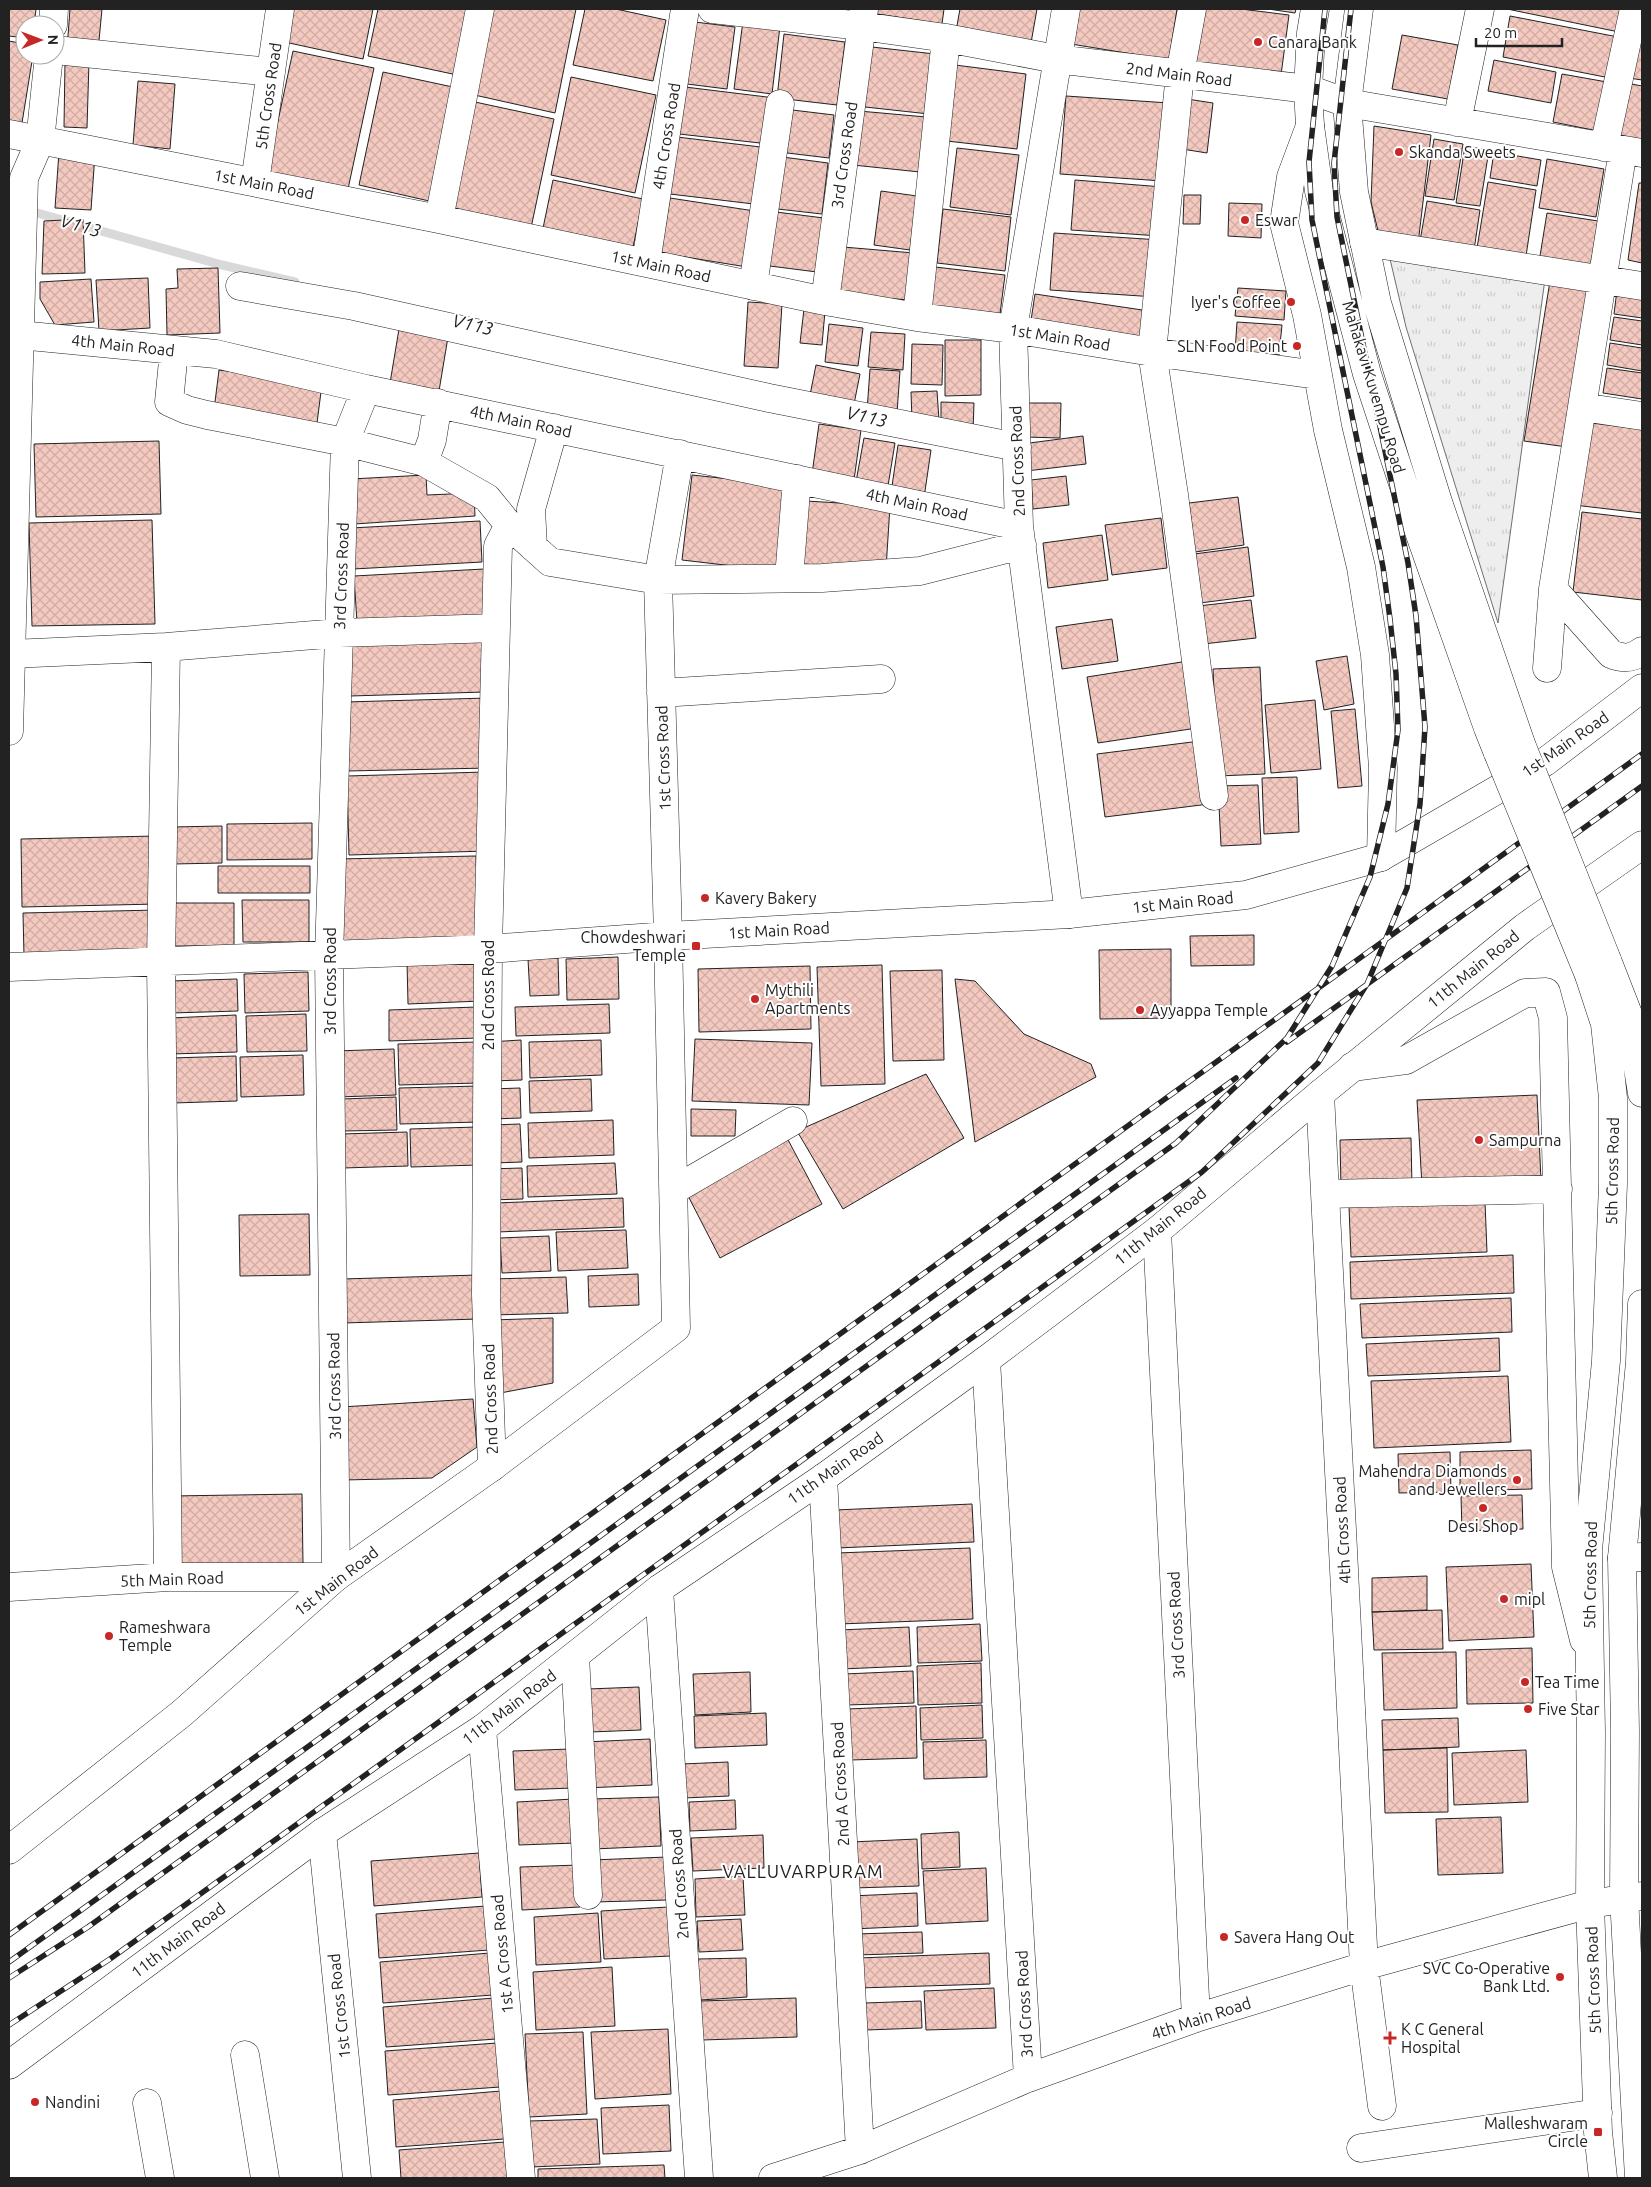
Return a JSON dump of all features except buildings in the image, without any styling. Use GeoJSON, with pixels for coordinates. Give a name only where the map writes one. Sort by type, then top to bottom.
{"type":"FeatureCollection","features":[{"type":"Feature","properties":{"kind":"street","name":"5th Cross Road"},"geometry":{"type":"LineString","coordinates":[[255,182],[280,9]]}},
{"type":"Feature","properties":{"kind":"street"},"geometry":{"type":"LineString","coordinates":[[439,219],[480,9]]}},
{"type":"Feature","properties":{"kind":"street","name":"4th Cross Road"},"geometry":{"type":"LineString","coordinates":[[646,263],[685,9]]}},
{"type":"Feature","properties":{"kind":"street","name":"2nd Main Road"},"geometry":{"type":"LineString","coordinates":[[712,9],[863,17],[946,38],[1056,60],[1308,89],[1347,104],[1623,150]]}},
{"type":"Feature","properties":{"kind":"street","name":"2nd Cross Road"},"geometry":{"type":"LineString","coordinates":[[1066,9],[1056,60],[1013,328],[1020,535],[1069,914]]}},
{"type":"Feature","properties":{"kind":"street"},"geometry":{"type":"LineString","coordinates":[[1192,9],[1180,74],[1152,352],[1174,495],[1214,796]]}},
{"type":"Feature","properties":{"kind":"street","name":"Mahakavi Kuvempu Road"},"geometry":{"type":"LineString","coordinates":[[1315,9],[1310,33],[1308,89],[1310,126],[1318,191],[1368,374],[1420,535],[1488,728],[1510,749]]}},
{"type":"Feature","properties":{"kind":"street","name":"Mahakavi Kuvempu Road"},"geometry":{"type":"LineString","coordinates":[[1359,9],[1347,104],[1354,192],[1364,242],[1377,302],[1510,749]]}},
{"type":"Feature","properties":{"kind":"street"},"geometry":{"type":"LineString","coordinates":[[1457,122],[1480,9]]}},
{"type":"Feature","properties":{"kind":"street"},"geometry":{"type":"LineString","coordinates":[[1547,668],[1553,589],[1623,150],[1634,9]]}},
{"type":"Feature","properties":{"kind":"street","name":"3rd Cross Road"},"geometry":{"type":"LineString","coordinates":[[825,301],[863,17]]}},
{"type":"Feature","properties":{"kind":"street"},"geometry":{"type":"LineString","coordinates":[[917,317],[946,38]]}},
{"type":"Feature","properties":{"kind":"street"},"geometry":{"type":"LineString","coordinates":[[65,51],[271,72]]}},
{"type":"Feature","properties":{"kind":"street"},"geometry":{"type":"LineString","coordinates":[[9,731],[14,333],[20,284],[24,178],[40,141],[48,65]]}},
{"type":"Feature","properties":{"kind":"street"},"geometry":{"type":"LineString","coordinates":[[753,286],[780,104]]}},
{"type":"Feature","properties":{"kind":"street"},"geometry":{"type":"LineString","coordinates":[[1310,126],[1291,177],[1284,223],[1307,315],[1328,430],[1361,567],[1375,655],[1383,768],[1381,857]]}},
{"type":"Feature","properties":{"kind":"street","name":"1st Main Road"},"geometry":{"type":"LineString","coordinates":[[9,134],[439,219],[825,301],[917,317],[1013,328],[1152,352],[1318,375]]}},
{"type":"Feature","properties":{"kind":"street"},"geometry":{"type":"LineString","coordinates":[[1364,242],[1642,286]]}},
{"type":"Feature","properties":{"kind":"street"},"geometry":{"type":"LineString","coordinates":[[240,286],[354,306],[769,398],[1017,447]]}},
{"type":"Feature","properties":{"kind":"street","name":"4th Main Road"},"geometry":{"type":"LineString","coordinates":[[14,333],[216,354],[366,389],[797,479],[1020,535]]}},
{"type":"Feature","properties":{"kind":"street"},"geometry":{"type":"LineString","coordinates":[[174,351],[169,402],[207,416],[345,442],[424,462],[487,498],[509,525],[550,562],[658,580],[789,578],[920,571],[1020,535]]}},
{"type":"Feature","properties":{"kind":"street","name":"3rd Cross Road"},"geometry":{"type":"LineString","coordinates":[[336,1577],[329,956],[345,442],[366,389]]}},
{"type":"Feature","properties":{"kind":"street"},"geometry":{"type":"LineString","coordinates":[[424,462],[432,440],[438,404]]}},
{"type":"Feature","properties":{"kind":"street"},"geometry":{"type":"LineString","coordinates":[[1582,407],[1642,416]]}},
{"type":"Feature","properties":{"kind":"street"},"geometry":{"type":"LineString","coordinates":[[533,547],[531,509],[554,428]]}},
{"type":"Feature","properties":{"kind":"street","name":"1st Cross Road"},"geometry":{"type":"LineString","coordinates":[[676,1328],[658,580],[680,454]]}},
{"type":"Feature","properties":{"kind":"street"},"geometry":{"type":"LineString","coordinates":[[789,578],[797,479]]}},
{"type":"Feature","properties":{"kind":"street","name":"2nd Cross Road"},"geometry":{"type":"LineString","coordinates":[[492,1467],[486,1295],[488,949],[498,546],[509,525]]}},
{"type":"Feature","properties":{"kind":"street"},"geometry":{"type":"LineString","coordinates":[[1553,589],[1611,654],[1623,658],[1637,655],[1642,651]]}},
{"type":"Feature","properties":{"kind":"street"},"geometry":{"type":"LineString","coordinates":[[11,654],[166,647],[339,633],[496,628]]}},
{"type":"Feature","properties":{"kind":"street"},"geometry":{"type":"LineString","coordinates":[[166,647],[161,963],[168,1578]]}},
{"type":"Feature","properties":{"kind":"street"},"geometry":{"type":"LineString","coordinates":[[661,693],[882,679]]}},
{"type":"Feature","properties":{"kind":"street","name":"1st Main Road"},"geometry":{"type":"LineString","coordinates":[[9,968],[488,949],[668,936],[1069,914],[1246,895],[1381,857],[1545,762],[1642,688]]}},
{"type":"Feature","properties":{"kind":"street"},"geometry":{"type":"LineString","coordinates":[[1510,749],[1598,968],[1630,1019],[1642,1093]]}},
{"type":"Feature","properties":{"kind":"street","name":"11th Main Road"},"geometry":{"type":"LineString","coordinates":[[9,2065],[322,1833],[482,1730],[659,1590],[823,1478],[986,1360],[1156,1231],[1352,1067],[1525,927],[1642,844]]}},
{"type":"Feature","properties":{"kind":"street","name":"5th Cross Road"},"geometry":{"type":"LineString","coordinates":[[1598,968],[1613,1098],[1613,1184],[1606,1361],[1588,1550],[1591,1733],[1590,1904],[1598,2113],[1603,2178]]}},
{"type":"Feature","properties":{"kind":"street"},"geometry":{"type":"LineString","coordinates":[[1352,1067],[1406,1060],[1525,992],[1546,992],[1553,1018],[1566,1567],[1589,1659]]}},
{"type":"Feature","properties":{"kind":"street","name":"4th Cross Road"},"geometry":{"type":"LineString","coordinates":[[1320,1094],[1364,1966],[1382,2106]]}},
{"type":"Feature","properties":{"kind":"street"},"geometry":{"type":"LineString","coordinates":[[674,1190],[793,1121]]}},
{"type":"Feature","properties":{"kind":"street"},"geometry":{"type":"LineString","coordinates":[[1325,1194],[1558,1189]]}},
{"type":"Feature","properties":{"kind":"street","name":"3rd Cross Road"},"geometry":{"type":"LineString","coordinates":[[1156,1231],[1196,2018]]}},
{"type":"Feature","properties":{"kind":"street","name":"5th Cross Road"},"geometry":{"type":"LineString","coordinates":[[1639,2178],[1633,1897],[1632,1558],[1642,1304]]}},
{"type":"Feature","properties":{"kind":"street","name":"1st Main Road"},"geometry":{"type":"LineString","coordinates":[[9,1850],[181,1714],[336,1577],[492,1467],[676,1328]]}},
{"type":"Feature","properties":{"kind":"street","name":"3rd Cross Road"},"geometry":{"type":"LineString","coordinates":[[986,1360],[1028,2078]]}},
{"type":"Feature","properties":{"kind":"street","name":"2nd A Cross Road"},"geometry":{"type":"LineString","coordinates":[[823,1478],[860,2150]]}},
{"type":"Feature","properties":{"kind":"street","name":"5th Main Road"},"geometry":{"type":"LineString","coordinates":[[9,1587],[168,1578],[336,1577]]}},
{"type":"Feature","properties":{"kind":"street","name":"2nd Cross Road"},"geometry":{"type":"LineString","coordinates":[[659,1590],[699,2178]]}},
{"type":"Feature","properties":{"kind":"street"},"geometry":{"type":"LineString","coordinates":[[575,1656],[588,1895]]}},
{"type":"Feature","properties":{"kind":"street","name":"1st A Cross Road"},"geometry":{"type":"LineString","coordinates":[[482,1730],[521,2178]]}},
{"type":"Feature","properties":{"kind":"street","name":"1st Cross Road"},"geometry":{"type":"LineString","coordinates":[[322,1833],[357,2178]]}},
{"type":"Feature","properties":{"kind":"street","name":"4th Main Road"},"geometry":{"type":"LineString","coordinates":[[772,2178],[860,2150],[1028,2078],[1196,2018],[1364,1966],[1590,1904],[1633,1897]]}},
{"type":"Feature","properties":{"kind":"street"},"geometry":{"type":"LineString","coordinates":[[245,2055],[265,2178]]}},
{"type":"Feature","properties":{"kind":"street"},"geometry":{"type":"LineString","coordinates":[[147,2103],[160,2178]]}},
{"type":"Feature","properties":{"kind":"street"},"geometry":{"type":"LineString","coordinates":[[1361,2148],[1598,2113]]}},
{"type":"Feature","properties":{"kind":"green space"},"geometry":{"type":"Polygon","coordinates":[[[1390,259],[1545,279],[1498,623],[1406,327],[1390,259]]]}},
{"type":"Feature","properties":{"kind":"waterway","name":"V113"},"geometry":{"type":"LineString","coordinates":[[9,205],[222,265],[295,282]]}},
{"type":"Feature","properties":{"kind":"railway"},"geometry":{"type":"LineString","coordinates":[[9,1978],[88,1927],[1176,1143],[1287,1038],[1332,966],[1370,877],[1388,804],[1398,730],[1396,674],[1383,567],[1312,220],[1309,162],[1325,9]]}},
{"type":"Feature","properties":{"kind":"railway"},"geometry":{"type":"LineString","coordinates":[[9,2025],[110,1959],[1202,1172],[1318,1063],[1367,984],[1407,888],[1420,804],[1425,727],[1416,616],[1408,563],[1337,217],[1334,163],[1351,9]]}},
{"type":"Feature","properties":{"kind":"railway"},"geometry":{"type":"LineString","coordinates":[[9,1935],[1642,754]]}},
{"type":"Feature","properties":{"kind":"railway"},"geometry":{"type":"LineString","coordinates":[[1287,1042],[1642,786]]}},
{"type":"Feature","properties":{"kind":"railway"},"geometry":{"type":"LineString","coordinates":[[9,1962],[1236,1078]]}},
{"type":"Feature","properties":{"kind":"place","name":"Canara Bank"},"geometry":{"type":"Point","coordinates":[1258,42]}},
{"type":"Feature","properties":{"kind":"place","name":"Skanda Sweets"},"geometry":{"type":"Point","coordinates":[1399,152]}},
{"type":"Feature","properties":{"kind":"place","name":"Eswar"},"geometry":{"type":"Point","coordinates":[1245,220]}},
{"type":"Feature","properties":{"kind":"place","name":"Iyer's Coffee"},"geometry":{"type":"Point","coordinates":[1291,302]}},
{"type":"Feature","properties":{"kind":"place","name":"SLN Food Point"},"geometry":{"type":"Point","coordinates":[1297,346]}},
{"type":"Feature","properties":{"kind":"place","name":"Kavery Bakery"},"geometry":{"type":"Point","coordinates":[705,898]}},
{"type":"Feature","properties":{"kind":"place","name":"Chowdeshwari Temple"},"geometry":{"type":"Point","coordinates":[696,946]}},
{"type":"Feature","properties":{"kind":"place","name":"Mythili Apartments"},"geometry":{"type":"Point","coordinates":[755,999]}},
{"type":"Feature","properties":{"kind":"place","name":"Ayyappa Temple"},"geometry":{"type":"Point","coordinates":[1140,1010]}},
{"type":"Feature","properties":{"kind":"place","name":"Sampurna"},"geometry":{"type":"Point","coordinates":[1479,1140]}},
{"type":"Feature","properties":{"kind":"place","name":"Mahendra Diamonds and Jewellers"},"geometry":{"type":"Point","coordinates":[1517,1480]}},
{"type":"Feature","properties":{"kind":"place","name":"Desi Shop"},"geometry":{"type":"Point","coordinates":[1483,1508]}},
{"type":"Feature","properties":{"kind":"place","name":"mipl"},"geometry":{"type":"Point","coordinates":[1504,1599]}},
{"type":"Feature","properties":{"kind":"place","name":"Rameshwara Temple"},"geometry":{"type":"Point","coordinates":[109,1636]}},
{"type":"Feature","properties":{"kind":"place","name":"Tea Time"},"geometry":{"type":"Point","coordinates":[1525,1682]}},
{"type":"Feature","properties":{"kind":"place","name":"Five Star"},"geometry":{"type":"Point","coordinates":[1528,1709]}},
{"type":"Feature","properties":{"kind":"place","name":"Savera Hang Out"},"geometry":{"type":"Point","coordinates":[1224,1937]}},
{"type":"Feature","properties":{"kind":"place","name":"SVC Co-Operative Bank Ltd."},"geometry":{"type":"Point","coordinates":[1560,1977]}},
{"type":"Feature","properties":{"kind":"place","name":"K C General Hospital"},"geometry":{"type":"Point","coordinates":[1390,2038]}},
{"type":"Feature","properties":{"kind":"place","name":"Nandini"},"geometry":{"type":"Point","coordinates":[35,2102]}},
{"type":"Feature","properties":{"kind":"place","name":"Malleshwaram Circle"},"geometry":{"type":"Point","coordinates":[1598,2132]}},
{"type":"Feature","properties":{"kind":"district","name":"VALLUVARPURAM"},"geometry":{"type":"Point","coordinates":[803,1871]}}]}
